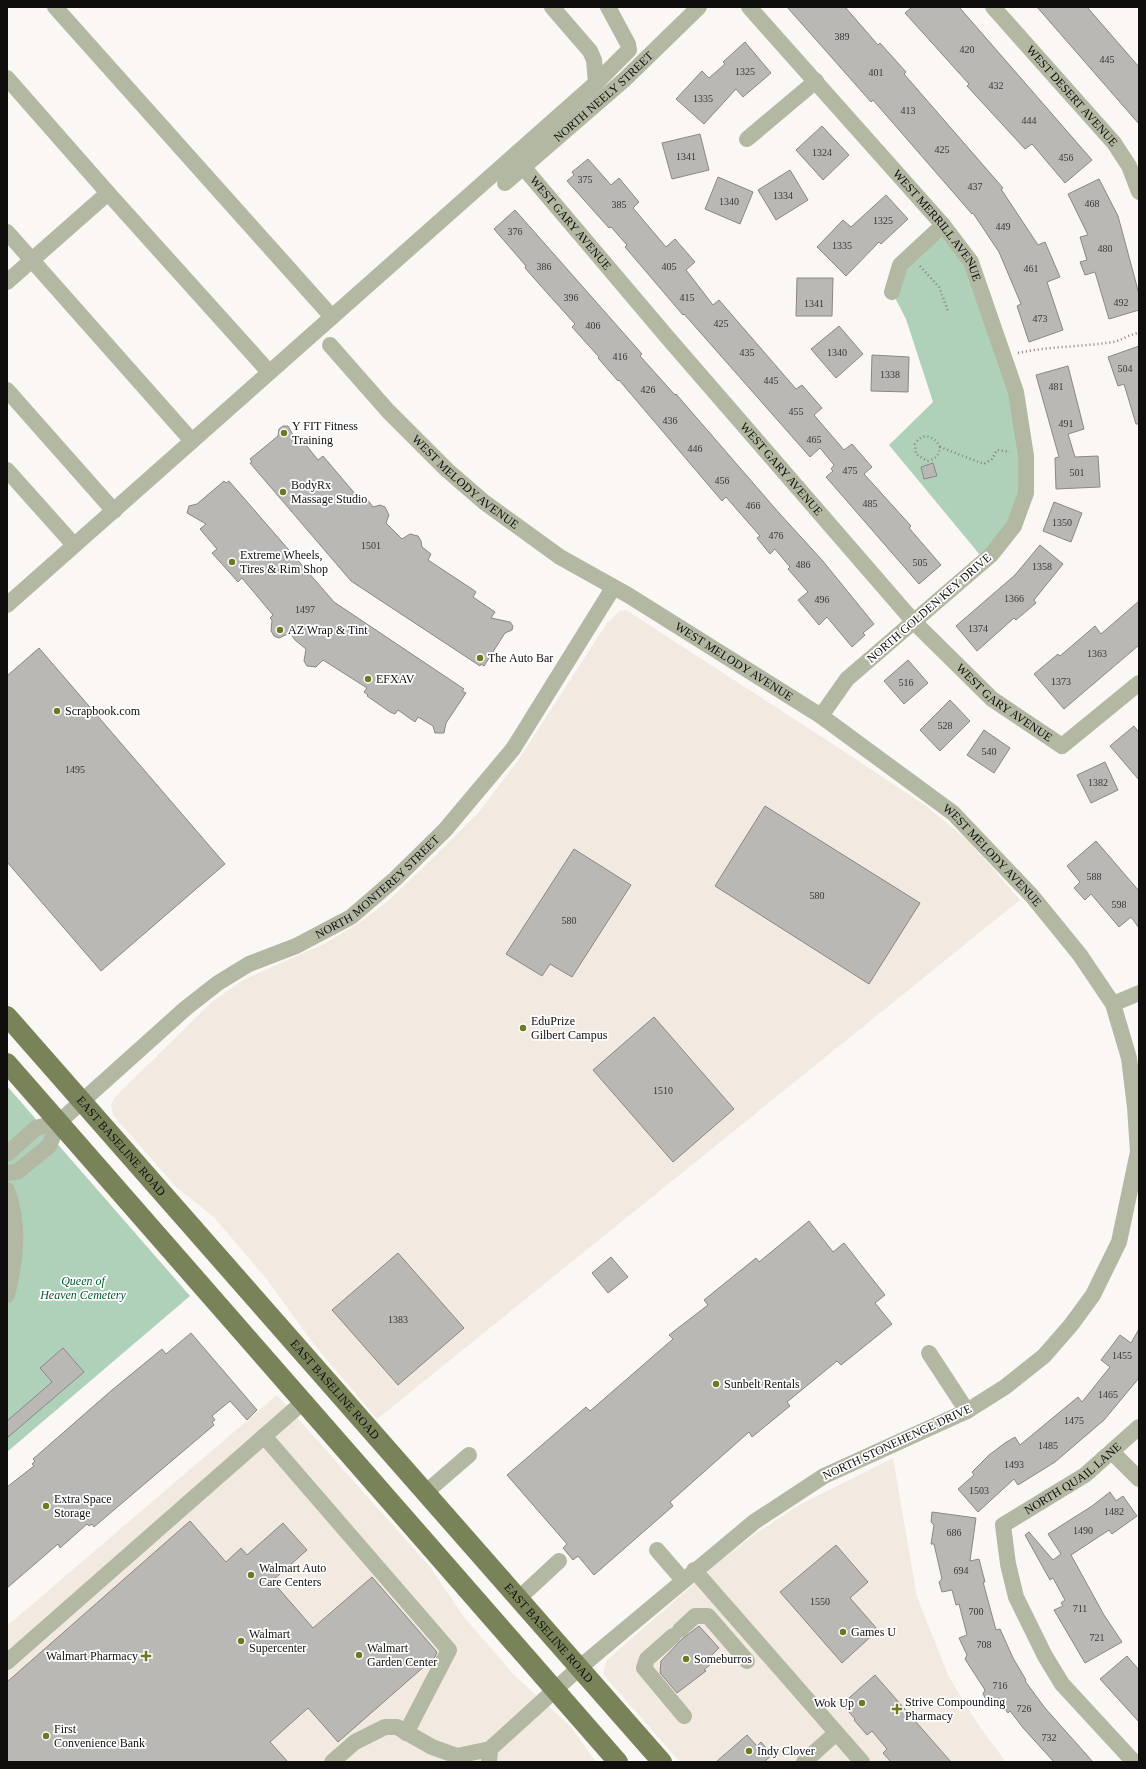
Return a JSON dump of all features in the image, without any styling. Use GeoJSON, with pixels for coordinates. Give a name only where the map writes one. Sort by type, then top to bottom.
{"type":"FeatureCollection","features":[{"type":"Feature","properties":{"kind":"main road","name":"EAST BASELINE ROAD"},"geometry":{"type":"LineString","coordinates":[[7,1016],[70,1112],[303,1402],[568,1679],[662,1762]]}},
{"type":"Feature","properties":{"kind":"main road","name":"EAST BASELINE ROAD"},"geometry":{"type":"LineString","coordinates":[[7,1063],[70,1112],[425,1493],[518,1599],[618,1762]]}},
{"type":"Feature","properties":{"kind":"street"},"geometry":{"type":"LineString","coordinates":[[55,7],[332,317]]}},
{"type":"Feature","properties":{"kind":"street"},"geometry":{"type":"LineString","coordinates":[[552,7],[590,51],[594,60],[596,83]]}},
{"type":"Feature","properties":{"kind":"street"},"geometry":{"type":"LineString","coordinates":[[7,605],[596,83],[629,50],[628,44],[608,7]]}},
{"type":"Feature","properties":{"kind":"street","name":"NORTH NEELY STREET"},"geometry":{"type":"LineString","coordinates":[[505,183],[624,80],[700,7]]}},
{"type":"Feature","properties":{"kind":"street","name":"WEST MERRILL AVENUE"},"geometry":{"type":"LineString","coordinates":[[749,7],[943,225],[971,262],[1016,392],[1026,456],[1026,493]]}},
{"type":"Feature","properties":{"kind":"street","name":"WEST DESERT AVENUE"},"geometry":{"type":"LineString","coordinates":[[993,7],[1114,143],[1129,166],[1139,192]]}},
{"type":"Feature","properties":{"kind":"street"},"geometry":{"type":"LineString","coordinates":[[7,78],[269,372]]}},
{"type":"Feature","properties":{"kind":"street"},"geometry":{"type":"LineString","coordinates":[[747,139],[816,81]]}},
{"type":"Feature","properties":{"kind":"street","name":"WEST GARY AVENUE"},"geometry":{"type":"LineString","coordinates":[[524,168],[668,338],[914,622],[992,699],[1062,746],[1139,683]]}},
{"type":"Feature","properties":{"kind":"street"},"geometry":{"type":"LineString","coordinates":[[7,282],[108,193]]}},
{"type":"Feature","properties":{"kind":"street"},"geometry":{"type":"LineString","coordinates":[[892,292],[900,265],[943,225]]}},
{"type":"Feature","properties":{"kind":"street"},"geometry":{"type":"LineString","coordinates":[[7,232],[192,441]]}},
{"type":"Feature","properties":{"kind":"street","name":"WEST MELODY AVENUE"},"geometry":{"type":"LineString","coordinates":[[330,345],[388,411],[447,470],[484,502],[560,557],[628,596],[821,716],[953,813],[1032,896],[1080,955],[1113,1004]]}},
{"type":"Feature","properties":{"kind":"street"},"geometry":{"type":"LineString","coordinates":[[7,390],[114,511]]}},
{"type":"Feature","properties":{"kind":"street"},"geometry":{"type":"LineString","coordinates":[[7,470],[74,545]]}},
{"type":"Feature","properties":{"kind":"street","name":"NORTH GOLDEN KEY DRIVE"},"geometry":{"type":"LineString","coordinates":[[821,716],[847,679],[991,555],[1014,526],[1026,493]]}},
{"type":"Feature","properties":{"kind":"street","name":"NORTH MONTEREY STREET"},"geometry":{"type":"LineString","coordinates":[[70,1112],[186,1008],[218,983],[249,964],[296,946],[351,917],[400,874],[445,830],[513,749],[613,588]]}},
{"type":"Feature","properties":{"kind":"street"},"geometry":{"type":"LineString","coordinates":[[1113,1004],[1139,993]]}},
{"type":"Feature","properties":{"kind":"street","name":"NORTH STONEHENGE DRIVE"},"geometry":{"type":"LineString","coordinates":[[489,1756],[568,1679],[754,1522],[824,1476],[967,1411],[1005,1387],[1044,1356],[1071,1325],[1093,1295],[1120,1242],[1138,1152],[1135,1107],[1129,1058],[1113,1004]]}},
{"type":"Feature","properties":{"kind":"street"},"geometry":{"type":"LineString","coordinates":[[7,1154],[36,1128],[70,1112]]}},
{"type":"Feature","properties":{"kind":"street"},"geometry":{"type":"LineString","coordinates":[[7,1173],[17,1172],[49,1146],[70,1112]]}},
{"type":"Feature","properties":{"kind":"street"},"geometry":{"type":"LineString","coordinates":[[7,1190],[16,1236],[14,1268],[7,1295]]}},
{"type":"Feature","properties":{"kind":"street"},"geometry":{"type":"LineString","coordinates":[[929,1353],[967,1411]]}},
{"type":"Feature","properties":{"kind":"street"},"geometry":{"type":"LineString","coordinates":[[7,1662],[303,1402]]}},
{"type":"Feature","properties":{"kind":"street","name":"NORTH QUAIL LANE"},"geometry":{"type":"LineString","coordinates":[[1134,1762],[1062,1684],[1045,1656],[1016,1597],[1008,1564],[1003,1525],[1085,1475],[1139,1427]]}},
{"type":"Feature","properties":{"kind":"street"},"geometry":{"type":"LineString","coordinates":[[264,1436],[448,1650],[406,1733]]}},
{"type":"Feature","properties":{"kind":"street"},"geometry":{"type":"LineString","coordinates":[[1112,1452],[1139,1480]]}},
{"type":"Feature","properties":{"kind":"street"},"geometry":{"type":"LineString","coordinates":[[425,1493],[469,1455]]}},
{"type":"Feature","properties":{"kind":"street"},"geometry":{"type":"LineString","coordinates":[[657,1550],[689,1576],[862,1762]]}},
{"type":"Feature","properties":{"kind":"street"},"geometry":{"type":"LineString","coordinates":[[518,1599],[559,1561]]}},
{"type":"Feature","properties":{"kind":"street"},"geometry":{"type":"LineString","coordinates":[[684,1716],[644,1668],[647,1659],[695,1616],[708,1616],[747,1661]]}},
{"type":"Feature","properties":{"kind":"street"},"geometry":{"type":"LineString","coordinates":[[332,1762],[355,1742],[385,1727],[397,1727],[432,1747],[457,1756],[489,1756]]}},
{"type":"Feature","properties":{"kind":"street"},"geometry":{"type":"LineString","coordinates":[[804,1762],[836,1733]]}},
{"type":"Feature","properties":{"kind":"path"},"geometry":{"type":"LineString","coordinates":[[911,255],[939,286],[948,311]]}},
{"type":"Feature","properties":{"kind":"path"},"geometry":{"type":"LineString","coordinates":[[1004,356],[1058,346],[1115,342],[1131,334],[1139,333]]}},
{"type":"Feature","properties":{"kind":"path"},"geometry":{"type":"LineString","coordinates":[[940,447],[937,456],[933,460],[927,461],[916,454],[915,444],[920,438],[926,436],[932,437],[937,441],[940,447],[984,464],[992,460],[997,450],[1026,456]]}},
{"type":"Feature","properties":{"kind":"shaded area","name":"EduPrize Gilbert Campus"},"geometry":{"type":"Polygon","coordinates":[[[626,610],[926,806],[971,843],[1020,900],[377,1419],[312,1342],[268,1281],[214,1217],[176,1187],[113,1115],[111,1104],[115,1097],[213,1001],[243,980],[324,944],[359,923],[388,901],[436,855],[478,813],[517,762],[607,623],[620,611],[626,610]]]}},
{"type":"Feature","properties":{"kind":"shaded area"},"geometry":{"type":"Polygon","coordinates":[[[277,1395],[430,1567],[464,1617],[514,1675],[571,1727],[596,1762],[7,1762],[7,1626],[277,1395]]]}},
{"type":"Feature","properties":{"kind":"shaded area"},"geometry":{"type":"Polygon","coordinates":[[[893,1458],[917,1597],[949,1677],[977,1723],[1006,1762],[680,1762],[603,1673],[607,1660],[720,1561],[755,1534],[799,1505],[893,1458]]]}},
{"type":"Feature","properties":{"kind":"green space"},"geometry":{"type":"Polygon","coordinates":[[[943,225],[971,262],[1016,392],[1026,493],[985,561],[889,445],[933,402],[906,319],[892,292],[900,265],[943,225]]]}},
{"type":"Feature","properties":{"kind":"green space","name":"Queen of Heaven Cemetery"},"geometry":{"type":"Polygon","coordinates":[[[7,1086],[190,1296],[7,1452],[7,1086]]]}},
{"type":"Feature","properties":{"kind":"building"},"geometry":{"type":"Polygon","coordinates":[[[787,7],[845,7],[878,45],[880,43],[906,72],[904,74],[1003,188],[1001,189],[1038,245],[1045,242],[1060,277],[1047,282],[1063,330],[1029,342],[1017,306],[1021,304],[999,252],[973,213],[972,214],[873,100],[871,102],[787,7]]]}},
{"type":"Feature","properties":{"kind":"building"},"geometry":{"type":"Polygon","coordinates":[[[912,7],[959,7],[1092,160],[1065,183],[1032,144],[1025,149],[967,86],[969,84],[905,13],[912,7]]]}},
{"type":"Feature","properties":{"kind":"building"},"geometry":{"type":"Polygon","coordinates":[[[1037,7],[1087,7],[1139,67],[1139,124],[1037,7]]]}},
{"type":"Feature","properties":{"kind":"building"},"geometry":{"type":"Polygon","coordinates":[[[745,42],[771,73],[743,97],[736,89],[704,124],[676,99],[702,71],[709,78],[725,64],[723,62],[745,42]]]}},
{"type":"Feature","properties":{"kind":"building"},"geometry":{"type":"Polygon","coordinates":[[[822,126],[849,155],[823,180],[796,150],[822,126]]]}},
{"type":"Feature","properties":{"kind":"building"},"geometry":{"type":"Polygon","coordinates":[[[700,134],[709,170],[672,179],[662,143],[700,134]]]}},
{"type":"Feature","properties":{"kind":"building"},"geometry":{"type":"Polygon","coordinates":[[[588,159],[611,185],[619,178],[639,202],[633,208],[666,247],[675,239],[695,262],[686,270],[713,305],[719,300],[796,389],[802,385],[822,408],[814,415],[844,450],[852,444],[872,467],[864,474],[911,526],[909,528],[941,565],[919,584],[826,477],[833,471],[831,469],[834,465],[820,448],[810,457],[684,314],[683,315],[625,247],[627,245],[611,227],[609,228],[567,181],[574,175],[572,172],[588,159]]]}},
{"type":"Feature","properties":{"kind":"building"},"geometry":{"type":"Polygon","coordinates":[[[790,170],[808,200],[776,220],[758,190],[790,170]]]}},
{"type":"Feature","properties":{"kind":"building"},"geometry":{"type":"Polygon","coordinates":[[[718,177],[753,192],[740,224],[705,209],[718,177]]]}},
{"type":"Feature","properties":{"kind":"building"},"geometry":{"type":"Polygon","coordinates":[[[1099,179],[1118,216],[1139,294],[1139,310],[1109,319],[1095,272],[1085,275],[1080,262],[1087,260],[1080,237],[1088,235],[1068,194],[1099,179]]]}},
{"type":"Feature","properties":{"kind":"building"},"geometry":{"type":"Polygon","coordinates":[[[886,195],[908,219],[881,244],[879,242],[846,276],[817,247],[843,220],[851,227],[886,195]]]}},
{"type":"Feature","properties":{"kind":"building"},"geometry":{"type":"Polygon","coordinates":[[[515,210],[642,354],[640,356],[675,395],[676,394],[779,513],[822,560],[874,624],[863,633],[865,635],[852,647],[827,617],[819,625],[798,600],[808,592],[788,569],[790,567],[775,549],[770,554],[757,538],[760,536],[726,497],[722,501],[572,327],[575,324],[525,268],[526,266],[494,229],[515,210]]]}},
{"type":"Feature","properties":{"kind":"building"},"geometry":{"type":"Polygon","coordinates":[[[797,278],[833,278],[832,316],[796,316],[797,278]]]}},
{"type":"Feature","properties":{"kind":"building"},"geometry":{"type":"Polygon","coordinates":[[[839,326],[863,354],[836,378],[811,349],[839,326]]]}},
{"type":"Feature","properties":{"kind":"building"},"geometry":{"type":"Polygon","coordinates":[[[1139,346],[1139,424],[1136,424],[1124,384],[1118,386],[1108,357],[1139,346]]]}},
{"type":"Feature","properties":{"kind":"building"},"geometry":{"type":"Polygon","coordinates":[[[872,355],[909,357],[908,392],[871,391],[872,355]]]}},
{"type":"Feature","properties":{"kind":"building"},"geometry":{"type":"Polygon","coordinates":[[[1068,366],[1084,429],[1068,434],[1075,457],[1098,456],[1100,487],[1056,489],[1055,458],[1059,457],[1036,375],[1068,366]]]}},
{"type":"Feature","properties":{"kind":"building"},"geometry":{"type":"Polygon","coordinates":[[[283,426],[288,426],[298,444],[302,440],[318,460],[323,456],[362,502],[367,499],[373,507],[380,505],[385,507],[389,515],[386,523],[402,539],[410,534],[418,536],[422,547],[431,554],[428,560],[476,592],[473,597],[495,612],[491,618],[510,622],[513,626],[512,630],[505,633],[484,666],[481,664],[480,666],[351,581],[250,463],[252,462],[250,459],[278,436],[279,429],[283,426]]]}},
{"type":"Feature","properties":{"kind":"building"},"geometry":{"type":"Polygon","coordinates":[[[933,463],[937,476],[924,479],[921,467],[933,463]]]}},
{"type":"Feature","properties":{"kind":"building"},"geometry":{"type":"Polygon","coordinates":[[[224,481],[226,483],[229,481],[334,602],[464,689],[462,691],[466,693],[446,723],[444,733],[435,733],[433,726],[418,717],[415,722],[398,710],[395,714],[390,712],[367,696],[368,695],[364,692],[367,688],[323,660],[316,667],[307,666],[304,661],[306,649],[295,640],[290,633],[279,638],[274,636],[271,631],[272,620],[270,618],[273,615],[242,578],[238,582],[212,553],[217,549],[200,529],[206,524],[187,513],[189,506],[197,504],[224,481]]]}},
{"type":"Feature","properties":{"kind":"building"},"geometry":{"type":"Polygon","coordinates":[[[1054,502],[1082,513],[1071,542],[1043,531],[1054,502]]]}},
{"type":"Feature","properties":{"kind":"building"},"geometry":{"type":"Polygon","coordinates":[[[1040,545],[1063,564],[1034,600],[1036,603],[1016,620],[1014,618],[977,651],[956,626],[1015,575],[1040,545]]]}},
{"type":"Feature","properties":{"kind":"building"},"geometry":{"type":"Polygon","coordinates":[[[1139,601],[1139,645],[1064,709],[1034,674],[1058,654],[1060,656],[1095,626],[1101,634],[1139,601]]]}},
{"type":"Feature","properties":{"kind":"building"},"geometry":{"type":"Polygon","coordinates":[[[39,648],[225,864],[101,971],[7,862],[7,676],[39,648]]]}},
{"type":"Feature","properties":{"kind":"building"},"geometry":{"type":"Polygon","coordinates":[[[908,660],[928,683],[904,704],[884,681],[908,660]]]}},
{"type":"Feature","properties":{"kind":"building"},"geometry":{"type":"Polygon","coordinates":[[[950,700],[970,721],[940,751],[920,730],[950,700]]]}},
{"type":"Feature","properties":{"kind":"building"},"geometry":{"type":"Polygon","coordinates":[[[1134,726],[1139,733],[1139,780],[1110,746],[1134,726]]]}},
{"type":"Feature","properties":{"kind":"building"},"geometry":{"type":"Polygon","coordinates":[[[984,730],[1010,748],[994,773],[967,755],[984,730]]]}},
{"type":"Feature","properties":{"kind":"building"},"geometry":{"type":"Polygon","coordinates":[[[1105,762],[1118,790],[1091,803],[1077,775],[1105,762]]]}},
{"type":"Feature","properties":{"kind":"building"},"geometry":{"type":"Polygon","coordinates":[[[765,806],[920,903],[869,984],[715,886],[765,806]]]}},
{"type":"Feature","properties":{"kind":"building"},"geometry":{"type":"Polygon","coordinates":[[[1096,841],[1139,891],[1139,928],[1131,917],[1119,927],[1091,894],[1085,900],[1074,888],[1080,882],[1067,866],[1096,841]]]}},
{"type":"Feature","properties":{"kind":"building"},"geometry":{"type":"Polygon","coordinates":[[[574,849],[631,885],[572,977],[550,964],[542,976],[506,954],[574,849]]]}},
{"type":"Feature","properties":{"kind":"building"},"geometry":{"type":"Polygon","coordinates":[[[654,1017],[734,1109],[673,1162],[593,1070],[654,1017]]]}},
{"type":"Feature","properties":{"kind":"building","name":"Sunbelt Rentals"},"geometry":{"type":"Polygon","coordinates":[[[809,1221],[833,1252],[844,1243],[885,1295],[875,1303],[892,1324],[841,1365],[837,1361],[787,1402],[790,1406],[752,1437],[749,1432],[670,1502],[673,1506],[594,1575],[578,1556],[573,1560],[563,1548],[567,1544],[507,1475],[586,1407],[590,1411],[673,1339],[669,1335],[708,1305],[704,1300],[756,1258],[759,1262],[809,1221]]]}},
{"type":"Feature","properties":{"kind":"building"},"geometry":{"type":"Polygon","coordinates":[[[398,1253],[464,1328],[398,1385],[332,1310],[398,1253]]]}},
{"type":"Feature","properties":{"kind":"building"},"geometry":{"type":"Polygon","coordinates":[[[611,1257],[628,1277],[608,1293],[592,1273],[611,1257]]]}},
{"type":"Feature","properties":{"kind":"building"},"geometry":{"type":"Polygon","coordinates":[[[1139,1329],[1139,1378],[1104,1420],[1055,1462],[1018,1485],[1014,1479],[978,1512],[958,1489],[974,1475],[972,1472],[989,1455],[1005,1443],[1015,1437],[1020,1445],[1078,1397],[1082,1402],[1110,1367],[1101,1360],[1120,1335],[1131,1343],[1139,1329]]]}},
{"type":"Feature","properties":{"kind":"building"},"geometry":{"type":"Polygon","coordinates":[[[191,1333],[257,1410],[247,1420],[230,1401],[212,1416],[215,1420],[212,1422],[214,1425],[94,1527],[92,1524],[89,1526],[87,1524],[60,1548],[58,1544],[7,1588],[7,1487],[34,1466],[32,1464],[35,1461],[33,1459],[112,1390],[162,1349],[166,1354],[191,1333]]]}},
{"type":"Feature","properties":{"kind":"building"},"geometry":{"type":"Polygon","coordinates":[[[63,1348],[84,1372],[7,1438],[7,1421],[52,1382],[40,1368],[63,1348]]]}},
{"type":"Feature","properties":{"kind":"building"},"geometry":{"type":"Polygon","coordinates":[[[1110,1492],[1116,1501],[1123,1496],[1137,1516],[1112,1534],[1109,1530],[1071,1555],[1104,1615],[1122,1642],[1085,1663],[1054,1610],[1063,1606],[1061,1603],[1065,1600],[1053,1578],[1050,1580],[1025,1535],[1029,1532],[1053,1560],[1061,1554],[1048,1534],[1092,1506],[1110,1492]]]}},
{"type":"Feature","properties":{"kind":"building"},"geometry":{"type":"Polygon","coordinates":[[[932,1512],[976,1518],[970,1561],[979,1559],[985,1582],[983,1582],[996,1630],[1000,1629],[1013,1658],[1026,1680],[1025,1681],[1045,1708],[1093,1762],[1054,1762],[1010,1711],[1008,1713],[999,1701],[987,1701],[983,1694],[985,1690],[965,1659],[967,1655],[959,1638],[967,1635],[959,1604],[956,1605],[952,1590],[942,1592],[939,1582],[942,1579],[934,1544],[931,1544],[934,1525],[931,1522],[932,1512]]]}},
{"type":"Feature","properties":{"kind":"building","name":"Walmart Supercenter"},"geometry":{"type":"Polygon","coordinates":[[[190,1521],[226,1562],[241,1548],[247,1555],[283,1523],[307,1550],[272,1581],[313,1628],[372,1577],[437,1652],[435,1657],[338,1742],[308,1708],[270,1742],[288,1762],[7,1762],[7,1682],[190,1521]]]}},
{"type":"Feature","properties":{"kind":"building"},"geometry":{"type":"Polygon","coordinates":[[[836,1545],[868,1582],[850,1598],[878,1630],[842,1663],[780,1592],[836,1545]]]}},
{"type":"Feature","properties":{"kind":"building","name":"Someburros"},"geometry":{"type":"Polygon","coordinates":[[[699,1626],[719,1648],[709,1658],[713,1662],[704,1670],[706,1671],[677,1693],[660,1673],[661,1661],[682,1639],[699,1626]]]}},
{"type":"Feature","properties":{"kind":"building"},"geometry":{"type":"Polygon","coordinates":[[[1127,1656],[1139,1670],[1139,1722],[1100,1679],[1127,1656]]]}},
{"type":"Feature","properties":{"kind":"building"},"geometry":{"type":"Polygon","coordinates":[[[875,1675],[951,1762],[891,1762],[883,1753],[887,1749],[872,1731],[867,1735],[842,1704],[875,1675]]]}},
{"type":"Feature","properties":{"kind":"building","name":"Indy Clover"},"geometry":{"type":"Polygon","coordinates":[[[747,1735],[757,1746],[761,1742],[772,1755],[764,1762],[716,1762],[747,1735]]]}},
{"type":"Feature","properties":{"kind":"place","name":"Y FIT Fitness Training"},"geometry":{"type":"Point","coordinates":[284,433]}},
{"type":"Feature","properties":{"kind":"place","name":"BodyRx Massage Studio"},"geometry":{"type":"Point","coordinates":[283,492]}},
{"type":"Feature","properties":{"kind":"place","name":"Extreme Wheels, Tires & Rim Shop"},"geometry":{"type":"Point","coordinates":[232,562]}},
{"type":"Feature","properties":{"kind":"place","name":"AZ Wrap & Tint"},"geometry":{"type":"Point","coordinates":[280,630]}},
{"type":"Feature","properties":{"kind":"place","name":"The Auto Bar"},"geometry":{"type":"Point","coordinates":[480,658]}},
{"type":"Feature","properties":{"kind":"place","name":"EFXAV"},"geometry":{"type":"Point","coordinates":[368,679]}},
{"type":"Feature","properties":{"kind":"place","name":"Scrapbook.com"},"geometry":{"type":"Point","coordinates":[57,711]}},
{"type":"Feature","properties":{"kind":"place","name":"EduPrize Gilbert Campus"},"geometry":{"type":"Point","coordinates":[523,1028]}},
{"type":"Feature","properties":{"kind":"place","name":"Sunbelt Rentals"},"geometry":{"type":"Point","coordinates":[716,1384]}},
{"type":"Feature","properties":{"kind":"place","name":"Extra Space Storage"},"geometry":{"type":"Point","coordinates":[46,1506]}},
{"type":"Feature","properties":{"kind":"place","name":"Walmart Auto Care Centers"},"geometry":{"type":"Point","coordinates":[251,1575]}},
{"type":"Feature","properties":{"kind":"place","name":"Games U"},"geometry":{"type":"Point","coordinates":[843,1632]}},
{"type":"Feature","properties":{"kind":"place","name":"Walmart Supercenter"},"geometry":{"type":"Point","coordinates":[241,1641]}},
{"type":"Feature","properties":{"kind":"place","name":"Walmart Garden Center"},"geometry":{"type":"Point","coordinates":[359,1655]}},
{"type":"Feature","properties":{"kind":"place","name":"Walmart Pharmacy"},"geometry":{"type":"Point","coordinates":[146,1656]}},
{"type":"Feature","properties":{"kind":"place","name":"Someburros"},"geometry":{"type":"Point","coordinates":[686,1659]}},
{"type":"Feature","properties":{"kind":"place","name":"Wok Up"},"geometry":{"type":"Point","coordinates":[862,1703]}},
{"type":"Feature","properties":{"kind":"place","name":"Strive Compounding Pharmacy"},"geometry":{"type":"Point","coordinates":[897,1709]}},
{"type":"Feature","properties":{"kind":"place","name":"First Convenience Bank"},"geometry":{"type":"Point","coordinates":[46,1736]}},
{"type":"Feature","properties":{"kind":"place","name":"Indy Clover"},"geometry":{"type":"Point","coordinates":[749,1751]}}]}
